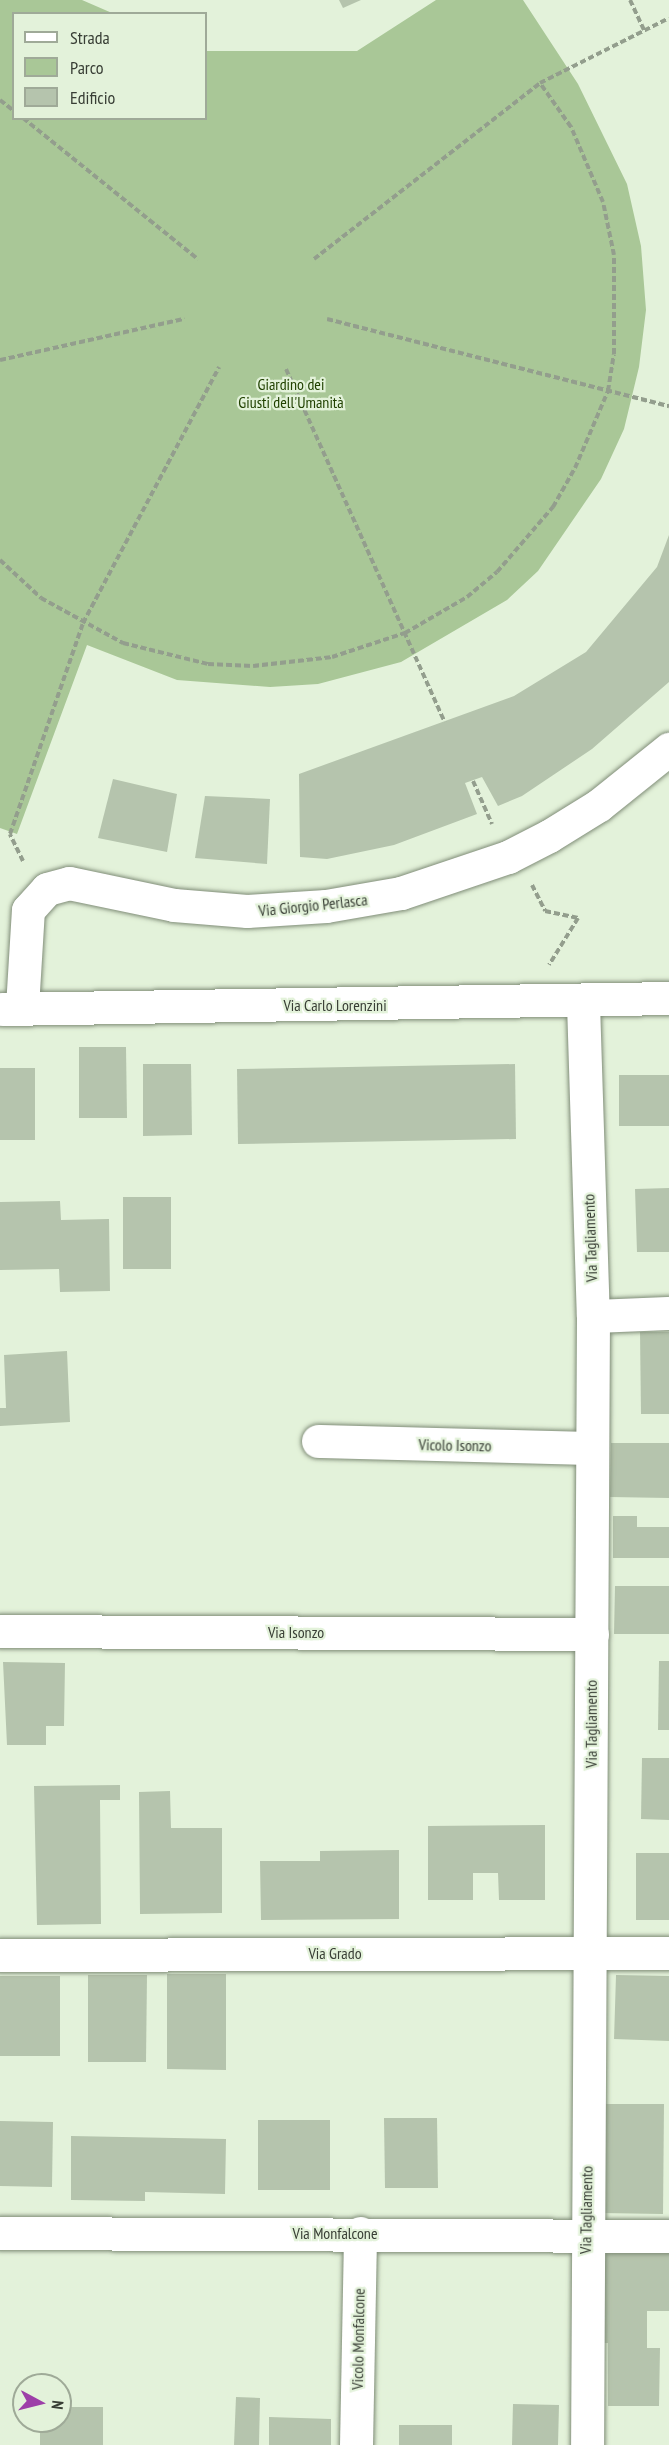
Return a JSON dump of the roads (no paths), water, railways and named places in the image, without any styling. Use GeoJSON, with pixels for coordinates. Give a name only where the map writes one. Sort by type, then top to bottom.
{"type":"FeatureCollection","features":[{"type":"Feature","properties":{"kind":"street","name":"Via Giorgio Perlasca"},"geometry":{"type":"LineString","coordinates":[[11,1008],[26,921],[39,894],[69,883],[213,910],[326,906],[401,894],[508,858],[599,806],[669,749]]}},
{"type":"Feature","properties":{"kind":"street","name":"Via Carlo Lorenzini"},"geometry":{"type":"LineString","coordinates":[[11,1008],[583,1003],[669,998]]}},
{"type":"Feature","properties":{"kind":"street","name":"Via Tagliamento"},"geometry":{"type":"LineString","coordinates":[[583,1003],[593,1316],[590,1952],[585,2236],[586,2445]]}},
{"type":"Feature","properties":{"kind":"street"},"geometry":{"type":"LineString","coordinates":[[593,1316],[669,1313]]}},
{"type":"Feature","properties":{"kind":"street","name":"Vicolo Isonzo"},"geometry":{"type":"LineString","coordinates":[[318,1441],[592,1448]]}},
{"type":"Feature","properties":{"kind":"street","name":"Via Isonzo"},"geometry":{"type":"LineString","coordinates":[[0,1631],[592,1634]]}},
{"type":"Feature","properties":{"kind":"street","name":"Via Grado"},"geometry":{"type":"LineString","coordinates":[[0,1955],[669,1953]]}},
{"type":"Feature","properties":{"kind":"street","name":"Via Monfalcone"},"geometry":{"type":"LineString","coordinates":[[0,2233],[669,2236]]}},
{"type":"Feature","properties":{"kind":"street","name":"Vicolo Monfalcone"},"geometry":{"type":"LineString","coordinates":[[356,2445],[360,2233]]}},
{"type":"Feature","properties":{"kind":"park label","name":"Giardino dei Giusti dell'Umanità"},"geometry":{"type":"Point","coordinates":[291,393]}}]}
